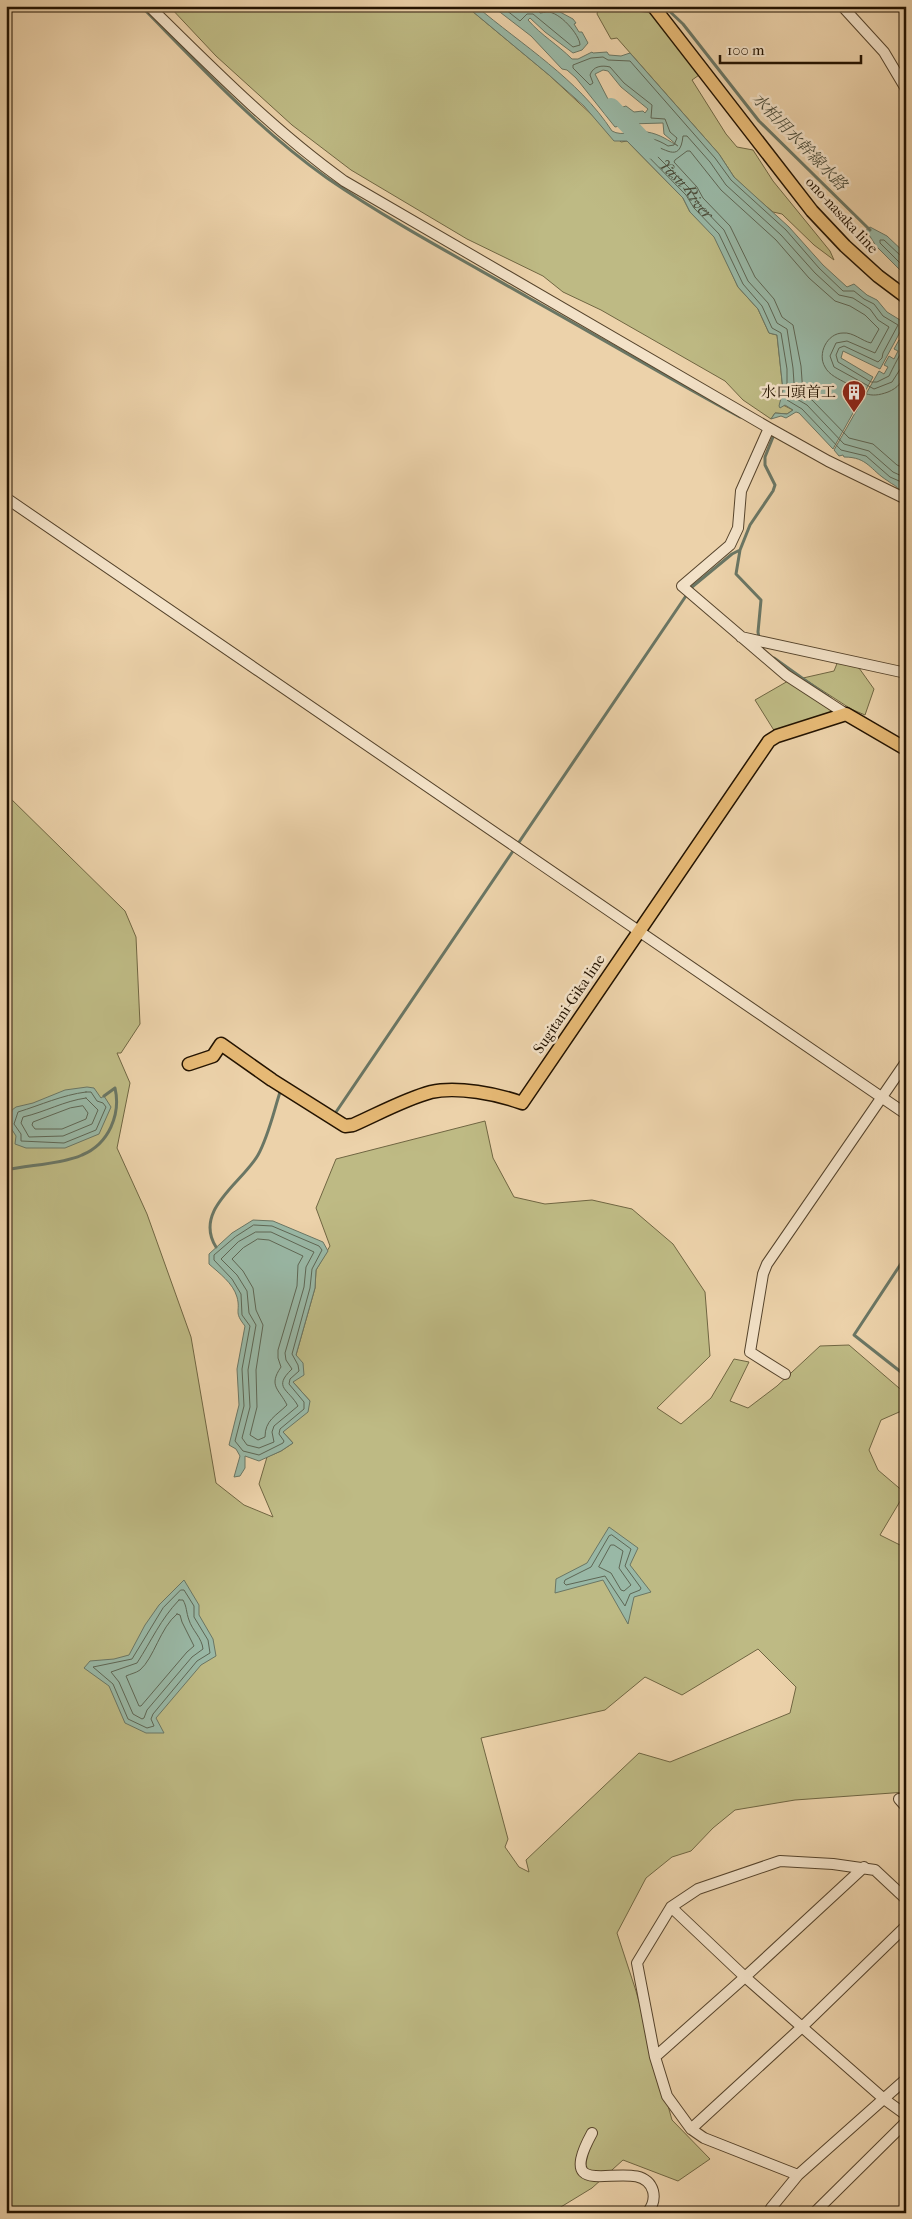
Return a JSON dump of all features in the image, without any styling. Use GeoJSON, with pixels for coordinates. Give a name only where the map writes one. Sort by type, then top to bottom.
{"type":"FeatureCollection","features":[{"type":"Feature","properties":{"kind":"main road","name":"ono-nasaka line"},"geometry":{"type":"LineString","coordinates":[[653,6],[812,211],[878,276],[906,297]]}},
{"type":"Feature","properties":{"kind":"main road","name":"Sugitani-Gika line"},"geometry":{"type":"LineString","coordinates":[[189,1064],[213,1056],[221,1044],[272,1080],[345,1126],[353,1125],[416,1097],[445,1090],[492,1094],[522,1102],[769,741],[777,736],[846,714]]}},
{"type":"Feature","properties":{"kind":"main road"},"geometry":{"type":"LineString","coordinates":[[846,714],[906,749]]}},
{"type":"Feature","properties":{"kind":"street"},"geometry":{"type":"LineString","coordinates":[[149,6],[259,113],[304,152],[344,181],[769,428],[828,461],[906,499]]}},
{"type":"Feature","properties":{"kind":"street"},"geometry":{"type":"LineString","coordinates":[[842,6],[884,52],[906,89]]}},
{"type":"Feature","properties":{"kind":"street"},"geometry":{"type":"LineString","coordinates":[[769,428],[741,491],[738,528],[730,545],[682,586],[786,676],[846,714]]}},
{"type":"Feature","properties":{"kind":"street"},"geometry":{"type":"LineString","coordinates":[[6,498],[906,1114]]}},
{"type":"Feature","properties":{"kind":"street"},"geometry":{"type":"LineString","coordinates":[[740,637],[906,673]]}},
{"type":"Feature","properties":{"kind":"street"},"geometry":{"type":"LineString","coordinates":[[785,1374],[750,1352],[763,1274],[767,1264],[906,1062]]}},
{"type":"Feature","properties":{"kind":"street"},"geometry":{"type":"LineString","coordinates":[[899,1798],[906,1808]]}},
{"type":"Feature","properties":{"kind":"street"},"geometry":{"type":"LineString","coordinates":[[798,2175],[704,2138],[691,2129],[667,2096],[655,2057],[637,1962],[671,1907],[698,1889],[780,1861],[864,1867],[875,1870],[906,1899]]}},
{"type":"Feature","properties":{"kind":"street"},"geometry":{"type":"LineString","coordinates":[[655,2057],[746,1977],[864,1867]]}},
{"type":"Feature","properties":{"kind":"street"},"geometry":{"type":"LineString","coordinates":[[671,1907],[802,2027],[884,2099],[906,2115]]}},
{"type":"Feature","properties":{"kind":"street"},"geometry":{"type":"LineString","coordinates":[[691,2129],[802,2027],[906,1926]]}},
{"type":"Feature","properties":{"kind":"street"},"geometry":{"type":"LineString","coordinates":[[772,2208],[798,2175],[906,2079]]}},
{"type":"Feature","properties":{"kind":"street"},"geometry":{"type":"LineString","coordinates":[[814,2213],[906,2122]]}},
{"type":"Feature","properties":{"kind":"street"},"geometry":{"type":"LineString","coordinates":[[592,2133],[581,2154],[581,2167],[584,2173],[598,2177],[622,2175],[640,2177],[650,2185],[653,2191],[653,2204],[647,2213]]}},
{"type":"Feature","properties":{"kind":"shaded area"},"geometry":{"type":"Polygon","coordinates":[[[169,6],[466,6],[549,75],[621,142],[627,141],[683,198],[690,212],[715,237],[738,287],[758,309],[769,333],[777,335],[783,390],[780,407],[783,405],[793,410],[787,414],[775,413],[771,419],[743,400],[725,381],[601,310],[563,292],[543,276],[467,239],[351,170],[292,125],[216,56],[169,6]]]}},
{"type":"Feature","properties":{"kind":"shaded area"},"geometry":{"type":"Polygon","coordinates":[[[599,6],[652,13],[702,73],[692,80],[726,134],[737,147],[753,150],[773,181],[830,251],[834,260],[814,245],[782,214],[773,212],[734,177],[719,154],[617,38],[611,39],[597,14],[599,6]]]}},
{"type":"Feature","properties":{"kind":"shaded area"},"geometry":{"type":"Polygon","coordinates":[[[838,661],[859,668],[874,689],[865,715],[851,709],[803,678],[834,671],[838,661]]]}},
{"type":"Feature","properties":{"kind":"shaded area"},"geometry":{"type":"Polygon","coordinates":[[[788,681],[833,712],[775,732],[755,700],[788,681]]]}},
{"type":"Feature","properties":{"kind":"shaded area"},"geometry":{"type":"Polygon","coordinates":[[[6,794],[125,911],[136,937],[140,1024],[121,1053],[117,1053],[130,1083],[117,1148],[147,1214],[191,1337],[216,1483],[244,1505],[273,1517],[259,1484],[267,1457],[293,1443],[283,1432],[310,1401],[293,1382],[296,1355],[315,1288],[316,1270],[330,1246],[316,1208],[336,1159],[485,1121],[493,1158],[514,1197],[545,1204],[592,1200],[632,1209],[673,1244],[705,1292],[710,1356],[657,1408],[681,1424],[711,1398],[734,1359],[749,1362],[730,1401],[748,1408],[777,1386],[820,1346],[849,1345],[906,1394],[906,1409],[881,1420],[869,1450],[878,1470],[905,1493],[880,1535],[906,1548],[906,1792],[795,1800],[735,1810],[713,1828],[691,1851],[672,1857],[646,1878],[617,1933],[636,1991],[672,2120],[710,2159],[678,2181],[623,2160],[592,2188],[551,2213],[6,2213],[6,794]],[[758,1649],[682,1695],[645,1677],[605,1710],[481,1738],[508,1839],[505,1847],[519,1867],[529,1872],[526,1860],[639,1753],[670,1762],[790,1713],[796,1687],[758,1649]]]}},
{"type":"Feature","properties":{"kind":"water"},"geometry":{"type":"Polygon","coordinates":[[[466,6],[476,6],[566,79],[583,95],[612,131],[616,133],[652,133],[678,146],[664,134],[663,123],[629,124],[615,127],[576,78],[567,70],[562,69],[531,36],[492,6],[536,6],[537,8],[544,9],[545,6],[549,6],[573,19],[579,32],[582,32],[588,43],[582,50],[573,53],[530,18],[528,20],[572,59],[578,59],[592,52],[607,52],[609,55],[621,56],[630,53],[719,154],[734,177],[789,227],[823,265],[847,287],[854,284],[867,295],[877,300],[887,312],[905,323],[880,369],[843,351],[841,358],[873,377],[833,449],[799,413],[796,412],[786,418],[781,416],[771,419],[775,413],[787,414],[793,410],[785,405],[780,408],[779,406],[783,390],[777,335],[769,333],[758,309],[738,287],[714,237],[690,212],[683,198],[627,141],[614,141],[584,106],[466,6]],[[603,70],[595,74],[609,101],[620,108],[626,106],[634,112],[643,111],[645,113],[648,109],[621,87],[608,71],[603,70]]]}},
{"type":"Feature","properties":{"kind":"water"},"geometry":{"type":"Polygon","coordinates":[[[870,227],[887,236],[906,254],[906,276],[876,246],[866,230],[870,227]]]}},
{"type":"Feature","properties":{"kind":"water"},"geometry":{"type":"Polygon","coordinates":[[[906,337],[906,488],[900,491],[864,462],[844,457],[843,455],[839,456],[834,450],[879,371],[884,374],[888,367],[884,365],[889,356],[894,359],[898,351],[894,349],[899,340],[903,342],[906,337]]]}},
{"type":"Feature","properties":{"kind":"water"},"geometry":{"type":"Polygon","coordinates":[[[94,1088],[101,1098],[104,1096],[111,1107],[99,1134],[65,1148],[26,1148],[15,1144],[16,1136],[9,1125],[12,1110],[65,1090],[94,1088]]]}},
{"type":"Feature","properties":{"kind":"water"},"geometry":{"type":"Polygon","coordinates":[[[253,1220],[273,1221],[323,1242],[328,1251],[316,1270],[315,1288],[296,1355],[303,1363],[304,1375],[293,1382],[310,1401],[308,1412],[283,1432],[293,1443],[259,1461],[245,1456],[245,1468],[240,1476],[234,1477],[240,1456],[236,1449],[229,1445],[239,1405],[237,1369],[245,1326],[238,1314],[238,1302],[235,1292],[225,1279],[209,1264],[209,1254],[232,1233],[253,1220]]]}},
{"type":"Feature","properties":{"kind":"water"},"geometry":{"type":"Polygon","coordinates":[[[609,1527],[638,1548],[630,1565],[651,1592],[634,1597],[628,1624],[603,1580],[555,1593],[556,1579],[587,1563],[609,1527]]]}},
{"type":"Feature","properties":{"kind":"water"},"geometry":{"type":"Polygon","coordinates":[[[184,1580],[199,1605],[199,1615],[213,1639],[216,1656],[201,1665],[156,1718],[164,1733],[146,1733],[125,1723],[109,1686],[84,1668],[90,1661],[114,1659],[129,1655],[145,1625],[159,1605],[184,1580]]]}},
{"type":"Feature","properties":{"kind":"waterway"},"geometry":{"type":"LineString","coordinates":[[141,6],[253,118],[327,178],[426,240],[740,417]]}},
{"type":"Feature","properties":{"kind":"waterway","name":"水柏用水幹線水路"},"geometry":{"type":"LineString","coordinates":[[664,6],[683,24],[759,121],[870,230]]}},
{"type":"Feature","properties":{"kind":"waterway","name":"Yasu River"},"geometry":{"type":"LineString","coordinates":[[611,107],[652,150]]}},
{"type":"Feature","properties":{"kind":"waterway"},"geometry":{"type":"LineString","coordinates":[[334,1115],[692,587],[732,554],[740,550],[750,525],[775,485],[765,465],[765,457],[775,432]]}},
{"type":"Feature","properties":{"kind":"waterway"},"geometry":{"type":"LineString","coordinates":[[740,550],[736,574],[761,600],[759,638]]}},
{"type":"Feature","properties":{"kind":"waterway"},"geometry":{"type":"LineString","coordinates":[[774,658],[830,698]]}},
{"type":"Feature","properties":{"kind":"waterway"},"geometry":{"type":"LineString","coordinates":[[6,1170],[74,1158],[99,1144],[106,1136],[114,1118],[116,1108],[115,1088],[104,1096]]}},
{"type":"Feature","properties":{"kind":"waterway"},"geometry":{"type":"LineString","coordinates":[[216,1247],[211,1234],[211,1221],[215,1209],[258,1155],[268,1131],[281,1089]]}},
{"type":"Feature","properties":{"kind":"waterway"},"geometry":{"type":"LineString","coordinates":[[906,1256],[854,1335],[906,1376]]}},
{"type":"Feature","properties":{"kind":"place","name":"水口頭首工"},"geometry":{"type":"Point","coordinates":[854,413]}}]}
